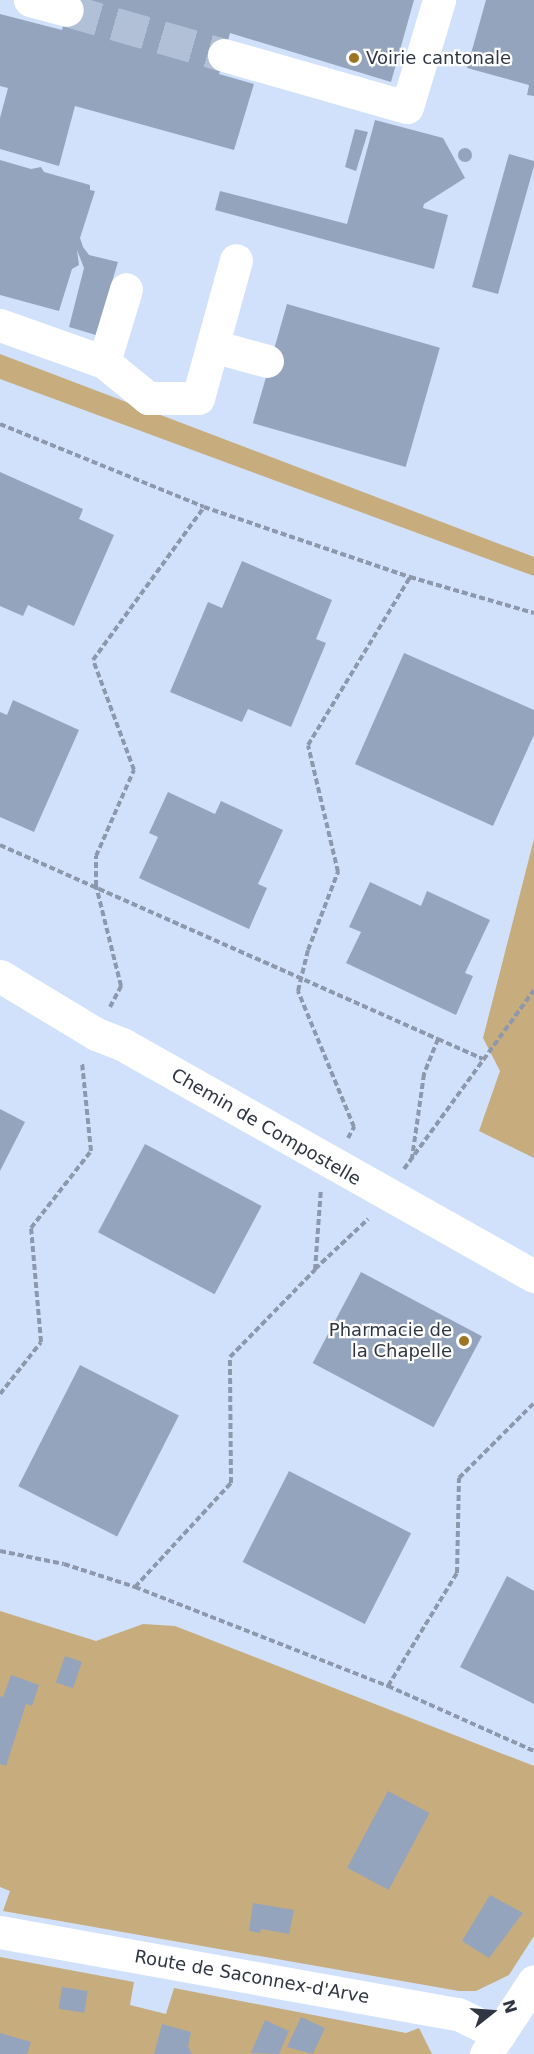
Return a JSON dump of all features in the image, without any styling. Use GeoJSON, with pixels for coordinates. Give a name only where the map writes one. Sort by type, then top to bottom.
{"type":"FeatureCollection","features":[{"type":"Feature","properties":{"kind":"street"},"geometry":{"type":"LineString","coordinates":[[30,0],[67,10]]}},
{"type":"Feature","properties":{"kind":"street"},"geometry":{"type":"LineString","coordinates":[[224,56],[407,107],[439,0]]}},
{"type":"Feature","properties":{"kind":"street"},"geometry":{"type":"LineString","coordinates":[[0,325],[104,362],[148,398],[198,398],[236,260]]}},
{"type":"Feature","properties":{"kind":"street"},"geometry":{"type":"LineString","coordinates":[[104,362],[126,289]]}},
{"type":"Feature","properties":{"kind":"street"},"geometry":{"type":"LineString","coordinates":[[213,346],[267,361]]}},
{"type":"Feature","properties":{"kind":"street","name":"Chemin de Compostelle"},"geometry":{"type":"LineString","coordinates":[[0,976],[96,1034],[122,1044],[385,1196],[534,1276]]}},
{"type":"Feature","properties":{"kind":"street","name":"Route de Saconnex-d'Arve"},"geometry":{"type":"LineString","coordinates":[[0,1932],[458,2014],[508,2033]]}},
{"type":"Feature","properties":{"kind":"street"},"geometry":{"type":"LineString","coordinates":[[508,2033],[534,1981]]}},
{"type":"Feature","properties":{"kind":"path"},"geometry":{"type":"LineString","coordinates":[[0,424],[204,507],[410,578],[534,614]]}},
{"type":"Feature","properties":{"kind":"path"},"geometry":{"type":"LineString","coordinates":[[0,1394],[41,1342],[31,1228],[91,1151],[82,1060],[121,986],[96,886],[96,856],[134,770],[93,660],[204,507]]}},
{"type":"Feature","properties":{"kind":"path"},"geometry":{"type":"LineString","coordinates":[[315,1270],[319,1193],[354,1127],[298,991],[299,977],[338,872],[308,745],[410,578]]}},
{"type":"Feature","properties":{"kind":"path"},"geometry":{"type":"LineString","coordinates":[[0,845],[483,1059]]}},
{"type":"Feature","properties":{"kind":"path"},"geometry":{"type":"LineString","coordinates":[[135,1587],[231,1483],[230,1357],[315,1270],[363,1225],[534,990]]}},
{"type":"Feature","properties":{"kind":"path"},"geometry":{"type":"LineString","coordinates":[[412,1158],[424,1074],[438,1039]]}},
{"type":"Feature","properties":{"kind":"path"},"geometry":{"type":"LineString","coordinates":[[388,1686],[457,1573],[459,1478],[534,1403]]}},
{"type":"Feature","properties":{"kind":"path"},"geometry":{"type":"LineString","coordinates":[[0,1551],[64,1564],[135,1587],[388,1686],[534,1751]]}},
{"type":"Feature","properties":{"kind":"shaded area"},"geometry":{"type":"Polygon","coordinates":[[[0,354],[534,557],[534,576],[0,379],[0,354]]]}},
{"type":"Feature","properties":{"kind":"shaded area"},"geometry":{"type":"Polygon","coordinates":[[[534,839],[534,1158],[479,1131],[500,1071],[483,1038],[534,839]]]}},
{"type":"Feature","properties":{"kind":"shaded area"},"geometry":{"type":"Polygon","coordinates":[[[0,1611],[96,1641],[143,1624],[175,1626],[534,1766],[534,1936],[509,1975],[476,1991],[459,1991],[3,1911],[10,1891],[0,1887],[0,1611]]]}},
{"type":"Feature","properties":{"kind":"shaded area"},"geometry":{"type":"Polygon","coordinates":[[[0,1957],[134,1982],[130,2005],[166,2014],[174,1988],[406,2033],[419,2028],[432,2054],[0,2054],[0,1957]]]}},
{"type":"Feature","properties":{"kind":"building"},"geometry":{"type":"Polygon","coordinates":[[[70,0],[414,0],[391,82],[230,33],[219,74],[254,84],[234,150],[75,106],[59,166],[0,149],[0,118],[8,88],[0,86],[0,14],[62,30],[70,0]]]}},
{"type":"Feature","properties":{"kind":"building"},"geometry":{"type":"Polygon","coordinates":[[[486,0],[534,0],[534,96],[527,95],[529,85],[467,68],[486,0]]]}},
{"type":"Feature","properties":{"kind":"building"},"geometry":{"type":"Polygon","coordinates":[[[375,120],[443,138],[465,178],[424,204],[423,208],[448,215],[434,269],[215,210],[220,191],[347,224],[375,120]]]}},
{"type":"Feature","properties":{"kind":"building"},"geometry":{"type":"Polygon","coordinates":[[[355,129],[368,132],[356,171],[345,167],[355,129]]]}},
{"type":"Feature","properties":{"kind":"building"},"geometry":{"type":"Polygon","coordinates":[[[462,148],[468,148],[472,155],[468,162],[462,162],[458,158],[458,152],[462,148]]]}},
{"type":"Feature","properties":{"kind":"building"},"geometry":{"type":"Polygon","coordinates":[[[509,154],[534,161],[534,166],[498,294],[472,287],[509,154]]]}},
{"type":"Feature","properties":{"kind":"building"},"geometry":{"type":"Polygon","coordinates":[[[0,160],[31,169],[41,167],[44,172],[90,185],[90,190],[95,191],[80,238],[89,255],[118,262],[96,335],[69,327],[84,268],[77,250],[79,265],[72,269],[59,311],[0,295],[0,160]]]}},
{"type":"Feature","properties":{"kind":"building"},"geometry":{"type":"Polygon","coordinates":[[[287,304],[440,348],[406,467],[253,423],[287,304]]]}},
{"type":"Feature","properties":{"kind":"building"},"geometry":{"type":"Polygon","coordinates":[[[0,472],[83,509],[79,519],[114,535],[74,626],[28,605],[23,616],[0,606],[0,472]]]}},
{"type":"Feature","properties":{"kind":"building"},"geometry":{"type":"Polygon","coordinates":[[[242,561],[332,600],[316,639],[326,643],[291,727],[248,709],[242,722],[170,692],[208,602],[222,608],[242,561]]]}},
{"type":"Feature","properties":{"kind":"building"},"geometry":{"type":"Polygon","coordinates":[[[404,653],[534,710],[534,735],[493,826],[355,764],[404,653]]]}},
{"type":"Feature","properties":{"kind":"building"},"geometry":{"type":"Polygon","coordinates":[[[13,700],[79,730],[34,832],[0,817],[0,712],[7,715],[13,700]]]}},
{"type":"Feature","properties":{"kind":"building"},"geometry":{"type":"Polygon","coordinates":[[[168,792],[215,814],[221,801],[283,830],[258,884],[267,888],[249,929],[139,878],[158,837],[149,833],[168,792]]]}},
{"type":"Feature","properties":{"kind":"building"},"geometry":{"type":"Polygon","coordinates":[[[370,882],[421,906],[427,891],[490,920],[465,973],[473,976],[456,1015],[346,963],[361,932],[349,927],[370,882]]]}},
{"type":"Feature","properties":{"kind":"building"},"geometry":{"type":"Polygon","coordinates":[[[0,1109],[25,1122],[0,1171],[0,1109]]]}},
{"type":"Feature","properties":{"kind":"building"},"geometry":{"type":"Polygon","coordinates":[[[145,1144],[262,1206],[215,1294],[98,1232],[145,1144]]]}},
{"type":"Feature","properties":{"kind":"building"},"geometry":{"type":"Polygon","coordinates":[[[361,1272],[482,1336],[434,1427],[313,1363],[361,1272]]]}},
{"type":"Feature","properties":{"kind":"building"},"geometry":{"type":"Polygon","coordinates":[[[80,1365],[179,1415],[117,1537],[18,1486],[80,1365]]]}},
{"type":"Feature","properties":{"kind":"building"},"geometry":{"type":"Polygon","coordinates":[[[289,1471],[411,1533],[365,1624],[243,1562],[289,1471]]]}},
{"type":"Feature","properties":{"kind":"building"},"geometry":{"type":"Polygon","coordinates":[[[507,1576],[534,1591],[534,1704],[460,1667],[507,1576]]]}},
{"type":"Feature","properties":{"kind":"building"},"geometry":{"type":"Polygon","coordinates":[[[65,1656],[82,1662],[73,1688],[56,1682],[65,1656]]]}},
{"type":"Feature","properties":{"kind":"building"},"geometry":{"type":"Polygon","coordinates":[[[11,1675],[39,1685],[32,1706],[26,1704],[6,1766],[0,1764],[0,1696],[3,1697],[11,1675]]]}},
{"type":"Feature","properties":{"kind":"building"},"geometry":{"type":"Polygon","coordinates":[[[388,1791],[429,1813],[389,1890],[347,1868],[388,1791]]]}},
{"type":"Feature","properties":{"kind":"building"},"geometry":{"type":"Polygon","coordinates":[[[490,1895],[523,1913],[489,1958],[462,1941],[490,1895]]]}},
{"type":"Feature","properties":{"kind":"building"},"geometry":{"type":"Polygon","coordinates":[[[253,1903],[294,1910],[289,1934],[261,1929],[260,1933],[249,1931],[253,1903]]]}},
{"type":"Feature","properties":{"kind":"building"},"geometry":{"type":"Polygon","coordinates":[[[62,1987],[88,1991],[84,2013],[59,2009],[62,1987]]]}},
{"type":"Feature","properties":{"kind":"building"},"geometry":{"type":"Polygon","coordinates":[[[301,2017],[325,2028],[313,2054],[287,2047],[301,2017]]]}},
{"type":"Feature","properties":{"kind":"building"},"geometry":{"type":"Polygon","coordinates":[[[265,2020],[289,2031],[279,2054],[251,2053],[265,2020]]]}},
{"type":"Feature","properties":{"kind":"building"},"geometry":{"type":"Polygon","coordinates":[[[162,2024],[191,2032],[188,2046],[192,2054],[154,2054],[162,2024]]]}},
{"type":"Feature","properties":{"kind":"building"},"geometry":{"type":"Polygon","coordinates":[[[0,2033],[31,2042],[27,2054],[0,2054],[0,2033]]]}},
{"type":"Feature","properties":{"kind":"tunnel"},"geometry":{"type":"LineString","coordinates":[[67,10],[224,55]]}},
{"type":"Feature","properties":{"kind":"place","name":"Voirie cantonale"},"geometry":{"type":"Point","coordinates":[354,58]}},
{"type":"Feature","properties":{"kind":"place","name":"Pharmacie de la Chapelle"},"geometry":{"type":"Point","coordinates":[464,1341]}}]}
